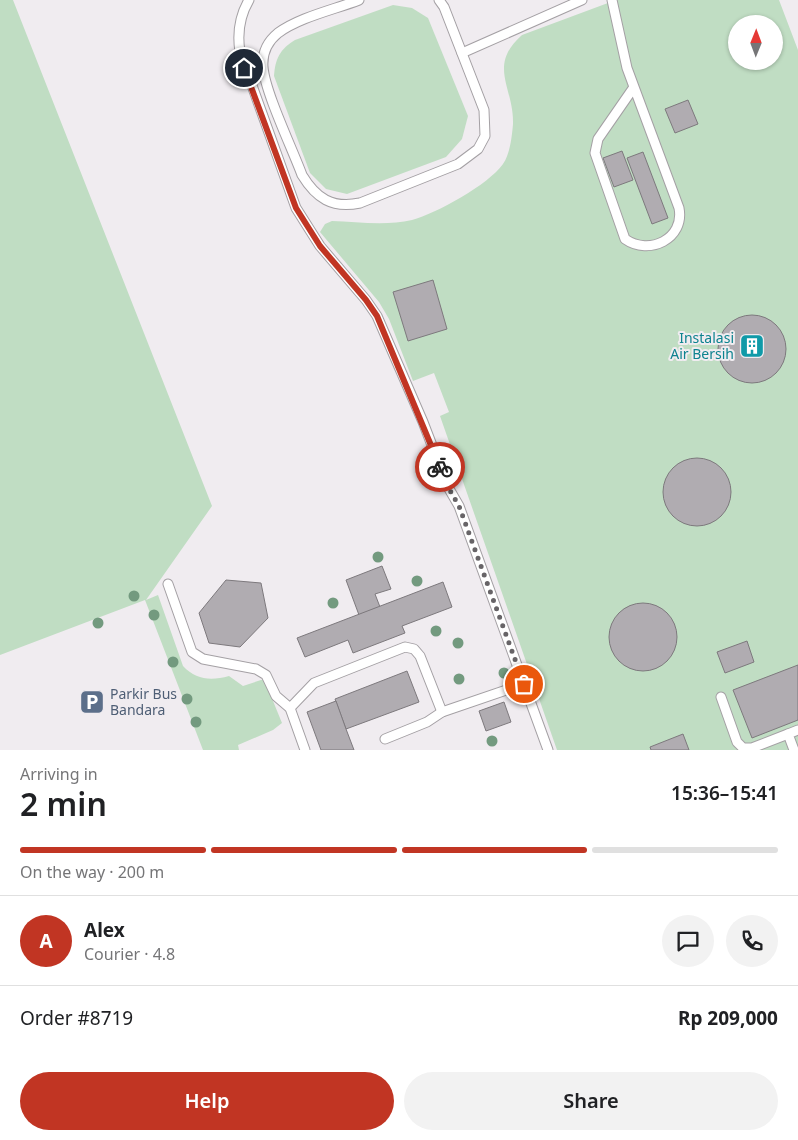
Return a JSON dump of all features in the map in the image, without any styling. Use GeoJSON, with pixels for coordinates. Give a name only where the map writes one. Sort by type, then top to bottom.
{"type":"FeatureCollection","features":[{"type":"Feature","properties":{"kind":"lane"},"geometry":{"type":"LineString","coordinates":[[249,0],[240,21],[238,38],[240,52],[296,208],[320,246],[366,300],[385,333],[448,487],[459,506],[548,750]]}},
{"type":"Feature","properties":{"kind":"lane"},"geometry":{"type":"LineString","coordinates":[[359,0],[287,27],[268,42],[264,53],[263,68],[267,84],[302,175],[310,188],[334,204],[347,205],[360,202],[458,164],[478,149],[485,136],[484,110],[444,7],[439,0]]}},
{"type":"Feature","properties":{"kind":"lane"},"geometry":{"type":"LineString","coordinates":[[462,53],[582,0]]}},
{"type":"Feature","properties":{"kind":"lane"},"geometry":{"type":"LineString","coordinates":[[612,0],[627,68],[634,87],[681,216],[675,234],[668,240],[649,246],[633,244],[625,239],[595,154],[598,139],[634,87]]}},
{"type":"Feature","properties":{"kind":"lane"},"geometry":{"type":"LineString","coordinates":[[168,584],[192,652],[203,659],[261,671],[266,675],[276,696],[290,708],[305,750]]}},
{"type":"Feature","properties":{"kind":"lane"},"geometry":{"type":"LineString","coordinates":[[290,708],[314,683],[405,647],[414,649],[420,656],[442,712]]}},
{"type":"Feature","properties":{"kind":"lane"},"geometry":{"type":"LineString","coordinates":[[385,739],[427,722],[442,712],[524,684]]}},
{"type":"Feature","properties":{"kind":"lane"},"geometry":{"type":"LineString","coordinates":[[721,697],[737,742],[743,748],[752,748],[798,730]]}},
{"type":"Feature","properties":{"kind":"lane"},"geometry":{"type":"LineString","coordinates":[[788,734],[794,750]]}},
{"type":"Feature","properties":{"kind":"green space"},"geometry":{"type":"Polygon","coordinates":[[[0,0],[13,0],[212,506],[146,600],[158,595],[183,666],[188,671],[199,677],[210,679],[229,676],[243,686],[264,679],[282,723],[273,730],[238,745],[239,750],[203,750],[145,600],[0,655],[0,0]]]}},
{"type":"Feature","properties":{"kind":"green space"},"geometry":{"type":"Polygon","coordinates":[[[616,0],[779,0],[798,50],[798,750],[557,750],[440,416],[449,412],[434,373],[413,381],[389,319],[379,302],[320,232],[325,224],[332,221],[392,223],[412,220],[448,205],[486,181],[496,172],[503,164],[507,155],[513,124],[504,67],[506,57],[512,46],[522,35],[616,0]]]}},
{"type":"Feature","properties":{"kind":"green space"},"geometry":{"type":"Polygon","coordinates":[[[393,5],[412,8],[428,18],[468,116],[462,139],[446,157],[347,194],[326,189],[310,173],[274,76],[277,60],[282,51],[295,40],[393,5]]]}},
{"type":"Feature","properties":{"kind":"building"},"geometry":{"type":"Polygon","coordinates":[[[688,100],[698,124],[675,133],[665,109],[688,100]]]}},
{"type":"Feature","properties":{"kind":"building"},"geometry":{"type":"Polygon","coordinates":[[[622,151],[633,180],[614,187],[603,158],[622,151]]]}},
{"type":"Feature","properties":{"kind":"building"},"geometry":{"type":"Polygon","coordinates":[[[643,152],[668,218],[652,224],[627,158],[643,152]]]}},
{"type":"Feature","properties":{"kind":"building"},"geometry":{"type":"Polygon","coordinates":[[[433,280],[447,329],[408,341],[393,292],[433,280]]]}},
{"type":"Feature","properties":{"kind":"building","name":"Instalasi Air Bersih"},"geometry":{"type":"Polygon","coordinates":[[[752,315],[765,318],[776,325],[783,336],[786,349],[783,362],[776,373],[765,380],[752,383],[739,380],[728,373],[721,362],[718,349],[721,336],[728,325],[739,318],[752,315]]]}},
{"type":"Feature","properties":{"kind":"building"},"geometry":{"type":"Polygon","coordinates":[[[697,458],[710,461],[721,468],[728,479],[731,492],[728,505],[721,516],[710,523],[697,526],[684,523],[673,516],[666,505],[663,492],[666,479],[673,468],[684,461],[697,458]]]}},
{"type":"Feature","properties":{"kind":"building"},"geometry":{"type":"Polygon","coordinates":[[[382,566],[391,589],[375,594],[380,607],[359,615],[346,580],[382,566]]]}},
{"type":"Feature","properties":{"kind":"building"},"geometry":{"type":"Polygon","coordinates":[[[226,580],[261,583],[268,618],[240,647],[209,643],[199,613],[226,580]]]}},
{"type":"Feature","properties":{"kind":"building"},"geometry":{"type":"Polygon","coordinates":[[[443,582],[452,607],[402,626],[405,633],[353,653],[348,640],[305,657],[297,638],[443,582]]]}},
{"type":"Feature","properties":{"kind":"building"},"geometry":{"type":"Polygon","coordinates":[[[643,603],[656,606],[667,613],[674,624],[677,637],[674,650],[667,661],[656,668],[643,671],[630,668],[619,661],[612,650],[609,637],[612,624],[619,613],[630,606],[643,603]]]}},
{"type":"Feature","properties":{"kind":"building"},"geometry":{"type":"Polygon","coordinates":[[[747,641],[754,662],[725,673],[717,652],[747,641]]]}},
{"type":"Feature","properties":{"kind":"building"},"geometry":{"type":"Polygon","coordinates":[[[798,665],[798,720],[752,738],[733,690],[798,665]]]}},
{"type":"Feature","properties":{"kind":"building"},"geometry":{"type":"Polygon","coordinates":[[[407,671],[419,702],[346,729],[335,699],[407,671]]]}},
{"type":"Feature","properties":{"kind":"building"},"geometry":{"type":"Polygon","coordinates":[[[336,701],[354,750],[321,750],[307,712],[336,701]]]}},
{"type":"Feature","properties":{"kind":"building"},"geometry":{"type":"Polygon","coordinates":[[[504,702],[511,722],[486,731],[479,711],[504,702]]]}},
{"type":"Feature","properties":{"kind":"building"},"geometry":{"type":"Polygon","coordinates":[[[683,734],[689,750],[651,750],[650,747],[683,734]]]}},
{"type":"Feature","properties":{"kind":"way so far"},"geometry":{"type":"LineString","coordinates":[[440,467],[448,487],[459,506],[524,684]]}},
{"type":"Feature","properties":{"kind":"place","name":"Instalasi Air Bersih"},"geometry":{"type":"Point","coordinates":[752,346]}},
{"type":"Feature","properties":{"kind":"place","name":"Parkir Bus Bandara"},"geometry":{"type":"Point","coordinates":[92,702]}},
{"type":"Feature","properties":{"kind":"route"},"geometry":{"type":"LineString","coordinates":[[244,68],[296,208],[306,227],[320,246],[366,300],[377,316],[423,422],[440,467]]}}]}
